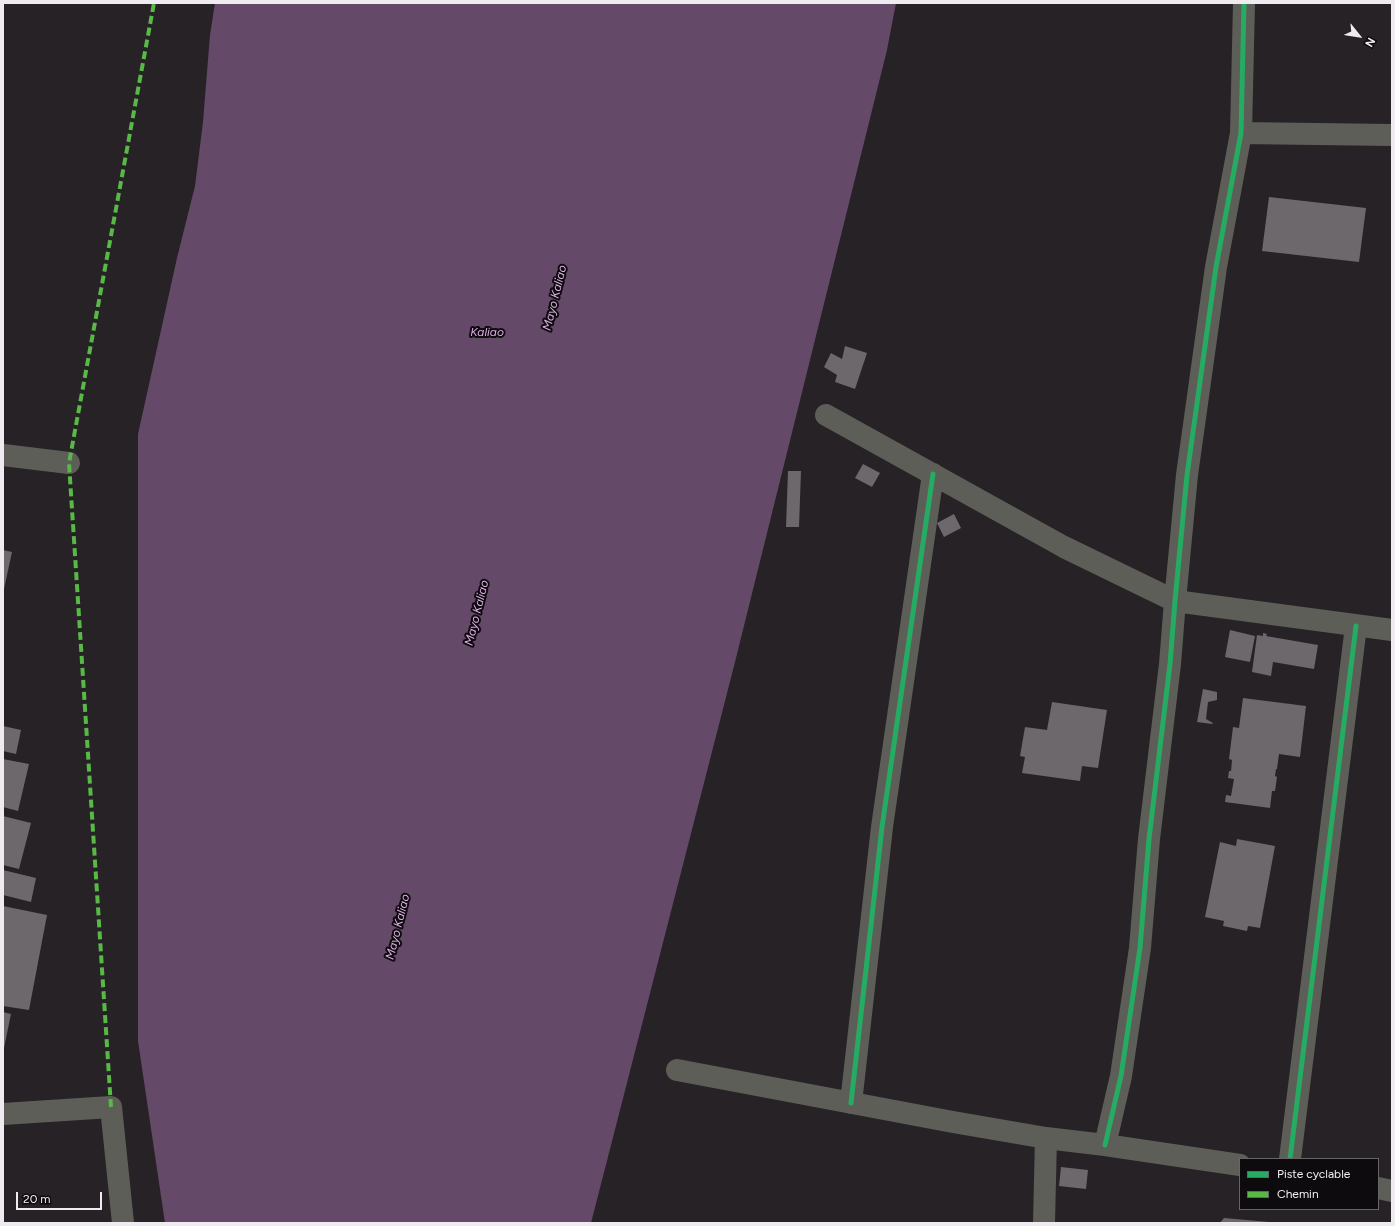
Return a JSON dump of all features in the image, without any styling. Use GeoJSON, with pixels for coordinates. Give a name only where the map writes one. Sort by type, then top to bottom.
{"type":"FeatureCollection","features":[{"type":"Feature","properties":{"kind":"street"},"geometry":{"type":"LineString","coordinates":[[1105,1145],[1121,1076],[1140,948],[1149,839],[1170,664],[1187,475],[1215,274],[1242,133],[1244,3]]}},
{"type":"Feature","properties":{"kind":"street"},"geometry":{"type":"LineString","coordinates":[[1242,133],[1392,135]]}},
{"type":"Feature","properties":{"kind":"street"},"geometry":{"type":"LineString","coordinates":[[826,415],[1064,547],[1175,602],[1392,630]]}},
{"type":"Feature","properties":{"kind":"street"},"geometry":{"type":"LineString","coordinates":[[3,455],[69,463]]}},
{"type":"Feature","properties":{"kind":"street"},"geometry":{"type":"LineString","coordinates":[[851,1103],[882,826],[933,474]]}},
{"type":"Feature","properties":{"kind":"street"},"geometry":{"type":"LineString","coordinates":[[1290,1158],[1356,626]]}},
{"type":"Feature","properties":{"kind":"street"},"geometry":{"type":"LineString","coordinates":[[677,1070],[1046,1138],[1105,1145],[1239,1166]]}},
{"type":"Feature","properties":{"kind":"street"},"geometry":{"type":"LineString","coordinates":[[3,1114],[111,1107],[123,1223]]}},
{"type":"Feature","properties":{"kind":"street"},"geometry":{"type":"LineString","coordinates":[[1044,1223],[1046,1138]]}},
{"type":"Feature","properties":{"kind":"street"},"geometry":{"type":"LineString","coordinates":[[1379,1188],[1392,1191]]}},
{"type":"Feature","properties":{"kind":"water","name":"Kaliao"},"geometry":{"type":"Polygon","coordinates":[[[215,3],[896,3],[887,50],[734,666],[591,1223],[165,1223],[138,1041],[138,434],[177,258],[195,186],[203,122],[210,35],[215,3]]]}},
{"type":"Feature","properties":{"kind":"building"},"geometry":{"type":"Polygon","coordinates":[[[1269,197],[1366,208],[1359,262],[1262,251],[1269,197]]]}},
{"type":"Feature","properties":{"kind":"building"},"geometry":{"type":"Polygon","coordinates":[[[845,346],[867,353],[855,389],[835,382],[837,375],[824,367],[831,353],[842,359],[845,346]]]}},
{"type":"Feature","properties":{"kind":"building"},"geometry":{"type":"Polygon","coordinates":[[[863,464],[880,473],[872,487],[855,478],[863,464]]]}},
{"type":"Feature","properties":{"kind":"building"},"geometry":{"type":"Polygon","coordinates":[[[788,471],[801,471],[799,527],[786,527],[788,471]]]}},
{"type":"Feature","properties":{"kind":"building"},"geometry":{"type":"Polygon","coordinates":[[[954,514],[961,528],[944,537],[937,523],[954,514]]]}},
{"type":"Feature","properties":{"kind":"building"},"geometry":{"type":"Polygon","coordinates":[[[3,550],[12,552],[4,589],[3,589],[3,550]]]}},
{"type":"Feature","properties":{"kind":"building"},"geometry":{"type":"Polygon","coordinates":[[[1230,630],[1255,636],[1250,662],[1225,657],[1230,630]]]}},
{"type":"Feature","properties":{"kind":"building"},"geometry":{"type":"Polygon","coordinates":[[[1263,633],[1267,634],[1266,636],[1318,645],[1314,669],[1273,662],[1271,676],[1252,672],[1257,635],[1263,636],[1263,633]]]}},
{"type":"Feature","properties":{"kind":"building"},"geometry":{"type":"Polygon","coordinates":[[[1203,689],[1217,692],[1217,700],[1208,702],[1206,719],[1213,723],[1212,724],[1197,722],[1203,689]]]}},
{"type":"Feature","properties":{"kind":"building"},"geometry":{"type":"Polygon","coordinates":[[[1243,698],[1306,706],[1300,757],[1279,754],[1275,776],[1277,777],[1275,791],[1272,791],[1270,808],[1225,802],[1226,795],[1231,796],[1234,779],[1228,778],[1229,771],[1231,771],[1232,760],[1229,759],[1233,727],[1239,728],[1243,698]]]}},
{"type":"Feature","properties":{"kind":"building"},"geometry":{"type":"Polygon","coordinates":[[[1052,702],[1107,710],[1098,768],[1082,766],[1080,781],[1022,773],[1025,757],[1020,756],[1025,727],[1047,730],[1052,702]]]}},
{"type":"Feature","properties":{"kind":"building"},"geometry":{"type":"Polygon","coordinates":[[[3,726],[21,730],[16,754],[3,751],[3,726]]]}},
{"type":"Feature","properties":{"kind":"building"},"geometry":{"type":"Polygon","coordinates":[[[3,759],[29,764],[18,811],[3,807],[3,759]]]}},
{"type":"Feature","properties":{"kind":"building"},"geometry":{"type":"Polygon","coordinates":[[[3,816],[31,823],[19,869],[3,865],[3,816]]]}},
{"type":"Feature","properties":{"kind":"building"},"geometry":{"type":"Polygon","coordinates":[[[1237,839],[1275,846],[1260,928],[1248,926],[1247,931],[1223,926],[1224,921],[1205,917],[1220,842],[1236,846],[1237,839]]]}},
{"type":"Feature","properties":{"kind":"building"},"geometry":{"type":"Polygon","coordinates":[[[3,870],[36,878],[31,902],[3,895],[3,870]]]}},
{"type":"Feature","properties":{"kind":"building"},"geometry":{"type":"Polygon","coordinates":[[[3,906],[47,915],[29,1010],[3,1006],[3,906]]]}},
{"type":"Feature","properties":{"kind":"building"},"geometry":{"type":"Polygon","coordinates":[[[3,1012],[11,1014],[4,1048],[3,1048],[3,1012]]]}},
{"type":"Feature","properties":{"kind":"building"},"geometry":{"type":"Polygon","coordinates":[[[1061,1167],[1088,1170],[1086,1189],[1059,1186],[1061,1167]]]}},
{"type":"Feature","properties":{"kind":"building"},"geometry":{"type":"Polygon","coordinates":[[[1224,1218],[1269,1222],[1269,1223],[1220,1223],[1224,1218]]]}},
{"type":"Feature","properties":{"kind":"marked path"},"geometry":{"type":"LineString","coordinates":[[111,1107],[69,463],[154,3]]}},
{"type":"Feature","properties":{"kind":"cycle path"},"geometry":{"type":"LineString","coordinates":[[1105,1145],[1121,1076],[1140,948],[1149,839],[1170,664],[1187,475],[1216,267],[1241,133],[1244,3]]}},
{"type":"Feature","properties":{"kind":"cycle path"},"geometry":{"type":"LineString","coordinates":[[851,1103],[882,827],[933,474]]}},
{"type":"Feature","properties":{"kind":"cycle path"},"geometry":{"type":"LineString","coordinates":[[1290,1158],[1356,626]]}},
{"type":"Feature","properties":{"kind":"water label","name":"Mayo Kaliao"},"geometry":{"type":"Point","coordinates":[555,298]}},
{"type":"Feature","properties":{"kind":"water label","name":"Mayo Kaliao"},"geometry":{"type":"Point","coordinates":[477,613]}},
{"type":"Feature","properties":{"kind":"water label","name":"Mayo Kaliao"},"geometry":{"type":"Point","coordinates":[398,927]}}]}
